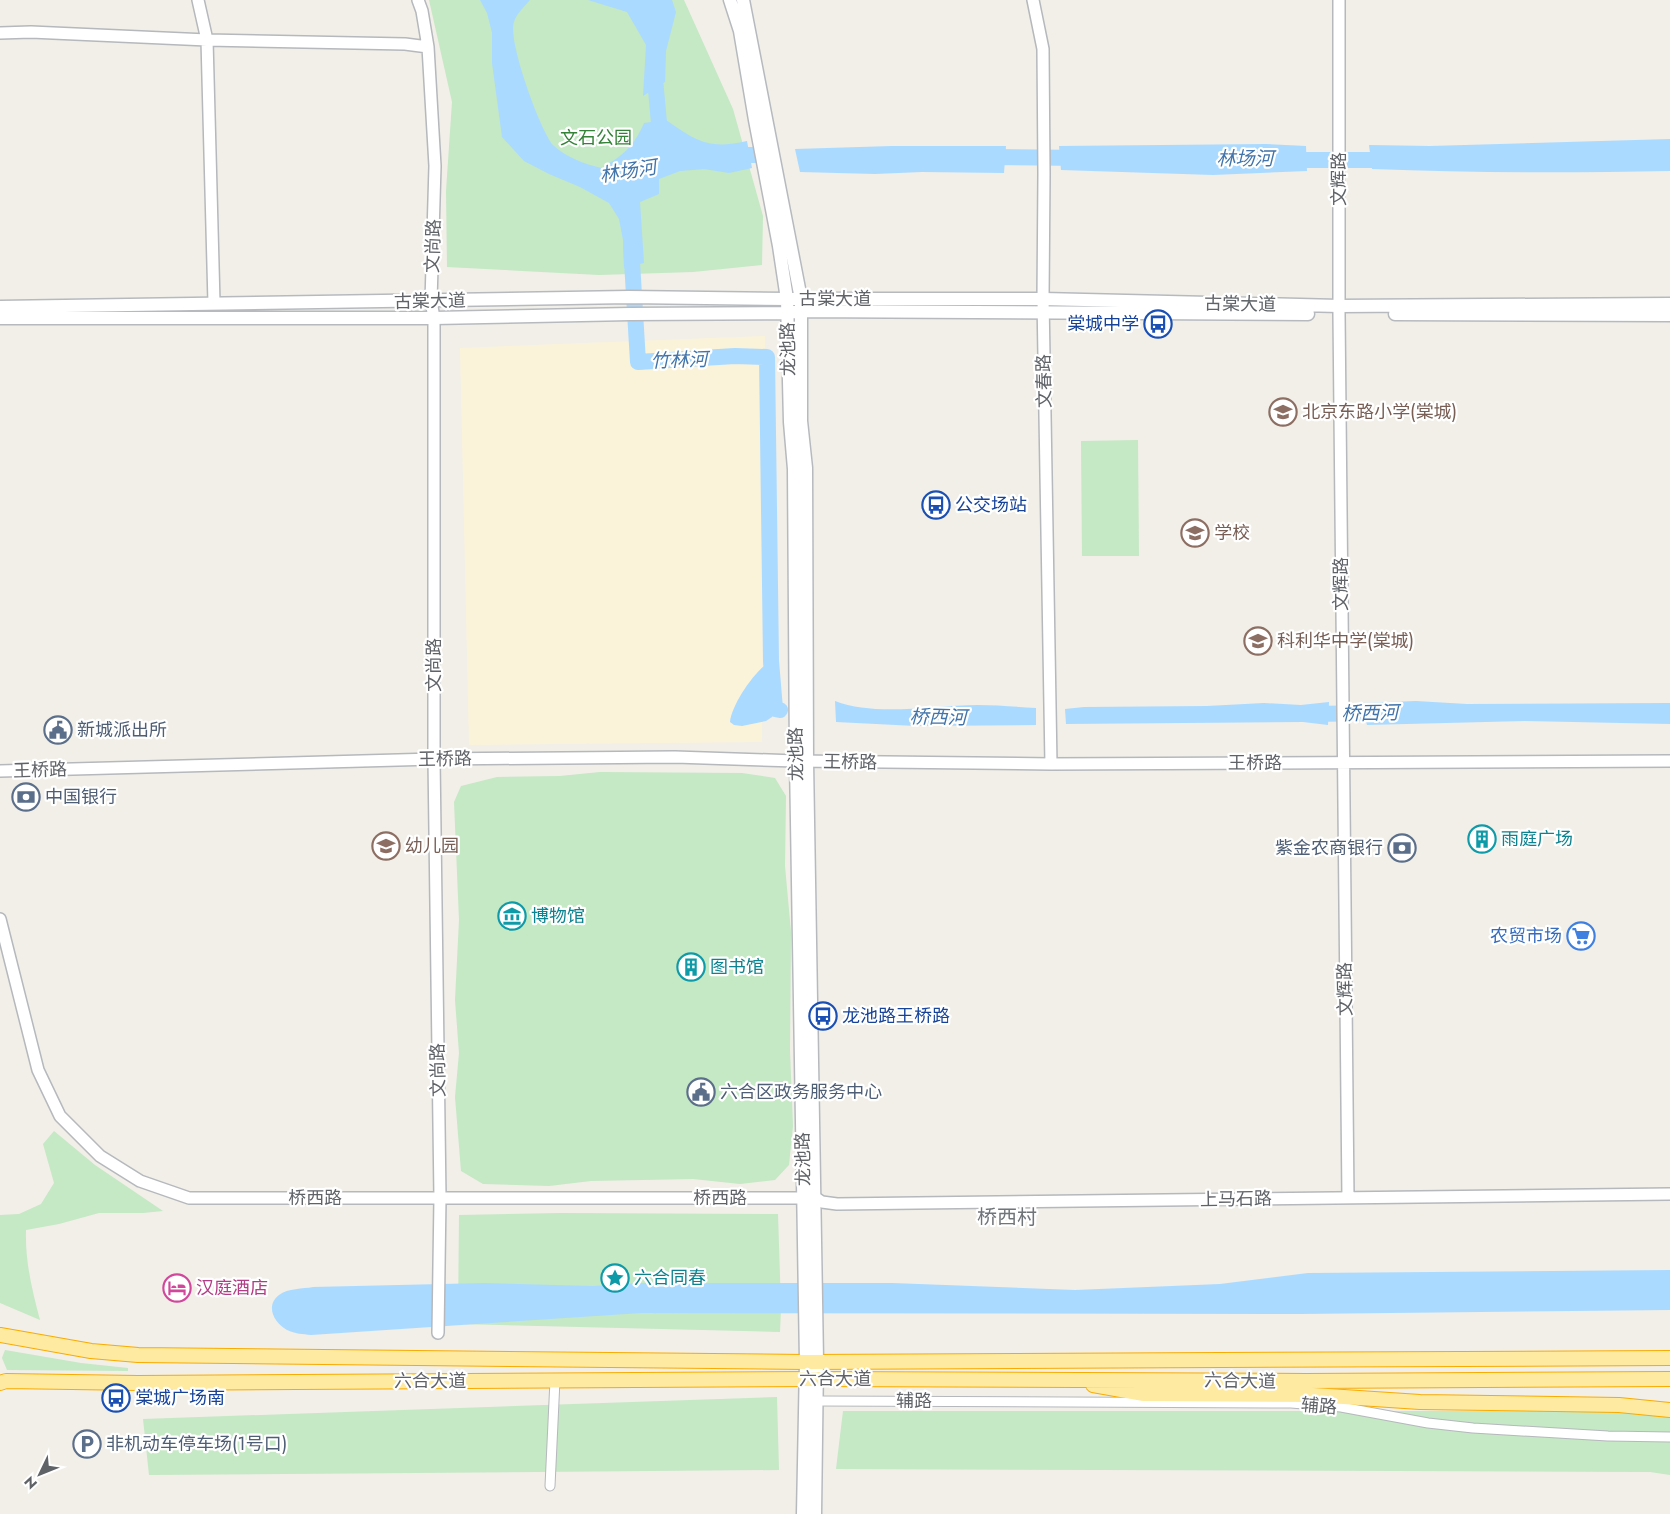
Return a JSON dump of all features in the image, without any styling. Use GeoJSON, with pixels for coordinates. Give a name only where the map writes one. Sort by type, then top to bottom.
{"type":"FeatureCollection","features":[{"type":"Feature","properties":{"kind":"highway","name":"六合大道"},"geometry":{"type":"LineString","coordinates":[[0,1335],[91,1351],[138,1355],[812,1362],[1572,1358]]}},
{"type":"Feature","properties":{"kind":"highway"},"geometry":{"type":"LineString","coordinates":[[1572,1358],[1670,1349]]}},
{"type":"Feature","properties":{"kind":"highway"},"geometry":{"type":"LineString","coordinates":[[1572,1358],[1670,1358]]}},
{"type":"Feature","properties":{"kind":"highway","name":"六合大道"},"geometry":{"type":"LineString","coordinates":[[0,1383],[6,1380],[138,1383],[811,1379],[1315,1381],[1670,1379]]}},
{"type":"Feature","properties":{"kind":"highway"},"geometry":{"type":"LineString","coordinates":[[1068,1379],[1144,1394],[1295,1395],[1459,1403],[1619,1405],[1670,1410]]}},
{"type":"Feature","properties":{"kind":"main road","name":"龙池路"},"geometry":{"type":"LineString","coordinates":[[730,0],[740,31],[755,120],[780,246],[788,313],[790,422],[794,469],[810,1198],[812,1362],[804,1514]]}},
{"type":"Feature","properties":{"kind":"main road","name":"龙池路"},"geometry":{"type":"LineString","coordinates":[[743,0],[801,305],[802,421],[806,468],[801,761]]}},
{"type":"Feature","properties":{"kind":"main road","name":"古棠大道"},"geometry":{"type":"LineString","coordinates":[[0,307],[630,297],[787,299],[801,305],[1043,305],[1670,315]]}},
{"type":"Feature","properties":{"kind":"main road","name":"古棠大道"},"geometry":{"type":"LineString","coordinates":[[1339,310],[1670,304]]}},
{"type":"Feature","properties":{"kind":"main road","name":"古棠大道"},"geometry":{"type":"LineString","coordinates":[[0,318],[434,318],[788,313],[801,305]]}},
{"type":"Feature","properties":{"kind":"main road","name":"龙池路"},"geometry":{"type":"LineString","coordinates":[[811,1379],[817,1401],[815,1514]]}},
{"type":"Feature","properties":{"kind":"street"},"geometry":{"type":"LineString","coordinates":[[198,0],[208,40],[214,303]]}},
{"type":"Feature","properties":{"kind":"street","name":"文尚路"},"geometry":{"type":"LineString","coordinates":[[418,0],[422,11],[428,47],[435,166],[431,301],[434,318],[434,759],[440,1198],[438,1333]]}},
{"type":"Feature","properties":{"kind":"street","name":"文春路"},"geometry":{"type":"LineString","coordinates":[[1033,0],[1043,49],[1043,305],[1051,764]]}},
{"type":"Feature","properties":{"kind":"street","name":"文辉路"},"geometry":{"type":"LineString","coordinates":[[1339,0],[1339,310],[1348,1198]]}},
{"type":"Feature","properties":{"kind":"street"},"geometry":{"type":"LineString","coordinates":[[0,33],[31,32],[208,40],[405,44],[428,47]]}},
{"type":"Feature","properties":{"kind":"street","name":"王桥路"},"geometry":{"type":"LineString","coordinates":[[0,771],[434,759],[675,757],[801,761],[1051,764],[1670,762]]}},
{"type":"Feature","properties":{"kind":"street","name":"桥西路"},"geometry":{"type":"LineString","coordinates":[[0,919],[38,1070],[60,1116],[100,1156],[140,1181],[188,1198],[810,1198]]}},
{"type":"Feature","properties":{"kind":"street","name":"上马石路"},"geometry":{"type":"LineString","coordinates":[[810,1198],[837,1204],[1670,1194]]}},
{"type":"Feature","properties":{"kind":"street"},"geometry":{"type":"LineString","coordinates":[[550,1486],[555,1380]]}},
{"type":"Feature","properties":{"kind":"street"},"geometry":{"type":"LineString","coordinates":[[1295,1395],[1322,1406]]}},
{"type":"Feature","properties":{"kind":"street","name":"辅路"},"geometry":{"type":"LineString","coordinates":[[817,1401],[1291,1403],[1341,1407],[1428,1423],[1473,1428],[1608,1436],[1670,1437]]}},
{"type":"Feature","properties":{"kind":"green space","name":"文石公园"},"geometry":{"type":"Polygon","coordinates":[[[429,0],[684,0],[733,109],[763,216],[762,265],[693,272],[599,275],[447,267],[446,191],[452,102],[429,0]]]}},
{"type":"Feature","properties":{"kind":"green space"},"geometry":{"type":"Polygon","coordinates":[[[1138,440],[1139,556],[1082,556],[1081,441],[1138,440]]]}},
{"type":"Feature","properties":{"kind":"green space"},"geometry":{"type":"Polygon","coordinates":[[[600,772],[742,773],[775,778],[786,796],[785,866],[791,932],[790,1051],[793,1126],[789,1165],[775,1180],[740,1184],[693,1179],[591,1181],[549,1186],[483,1184],[461,1171],[455,1097],[459,1053],[455,1000],[459,920],[454,802],[461,786],[497,777],[560,776],[600,772]]]}},
{"type":"Feature","properties":{"kind":"green space"},"geometry":{"type":"Polygon","coordinates":[[[54,1131],[95,1165],[163,1211],[99,1213],[59,1224],[26,1230],[28,1264],[40,1320],[0,1303],[0,1215],[19,1214],[41,1204],[54,1183],[43,1144],[54,1131]]]}},
{"type":"Feature","properties":{"kind":"green space"},"geometry":{"type":"Polygon","coordinates":[[[561,1213],[778,1214],[780,1332],[458,1324],[459,1215],[561,1213]]]}},
{"type":"Feature","properties":{"kind":"green space"},"geometry":{"type":"Polygon","coordinates":[[[5,1350],[81,1363],[128,1368],[128,1371],[7,1370],[2,1358],[5,1350]]]}},
{"type":"Feature","properties":{"kind":"green space"},"geometry":{"type":"Polygon","coordinates":[[[777,1397],[779,1470],[149,1475],[143,1419],[777,1397]]]}},
{"type":"Feature","properties":{"kind":"green space"},"geometry":{"type":"Polygon","coordinates":[[[843,1411],[1670,1411],[1670,1475],[1650,1472],[836,1469],[843,1411]]]}},
{"type":"Feature","properties":{"kind":"sand"},"geometry":{"type":"Polygon","coordinates":[[[765,336],[762,742],[469,745],[460,348],[765,336]]]}},
{"type":"Feature","properties":{"kind":"water"},"geometry":{"type":"Polygon","coordinates":[[[480,0],[530,0],[514,22],[515,46],[540,122],[553,145],[563,153],[601,168],[627,150],[644,123],[666,120],[704,142],[734,144],[747,141],[752,168],[729,173],[704,169],[680,171],[659,179],[659,194],[640,202],[644,263],[624,268],[623,240],[619,219],[609,203],[524,161],[502,137],[492,63],[492,33],[487,13],[480,0]]]}},
{"type":"Feature","properties":{"kind":"water"},"geometry":{"type":"Polygon","coordinates":[[[588,0],[672,0],[676,12],[666,51],[665,82],[643,96],[646,45],[627,12],[588,0]]]}},
{"type":"Feature","properties":{"kind":"water"},"geometry":{"type":"Polygon","coordinates":[[[1670,139],[1670,171],[1521,172],[1372,169],[1369,145],[1430,146],[1670,139]]]}},
{"type":"Feature","properties":{"kind":"water"},"geometry":{"type":"Polygon","coordinates":[[[1266,144],[1306,146],[1307,171],[1213,175],[1061,170],[1059,146],[1266,144]]]}},
{"type":"Feature","properties":{"kind":"water"},"geometry":{"type":"Polygon","coordinates":[[[892,146],[1006,146],[1004,173],[922,172],[875,174],[800,172],[795,149],[892,146]]]}},
{"type":"Feature","properties":{"kind":"water"},"geometry":{"type":"Polygon","coordinates":[[[771,661],[777,680],[775,709],[772,717],[766,721],[742,726],[734,725],[730,722],[732,715],[745,688],[758,672],[771,661]]]}},
{"type":"Feature","properties":{"kind":"water"},"geometry":{"type":"Polygon","coordinates":[[[835,701],[851,706],[887,709],[961,705],[1036,708],[1036,725],[916,726],[836,722],[835,701]]]}},
{"type":"Feature","properties":{"kind":"water"},"geometry":{"type":"Polygon","coordinates":[[[1416,701],[1467,704],[1670,703],[1670,724],[1525,721],[1367,725],[1361,703],[1416,701]]]}},
{"type":"Feature","properties":{"kind":"water"},"geometry":{"type":"Polygon","coordinates":[[[1329,702],[1328,725],[1303,722],[1066,724],[1065,709],[1264,703],[1301,705],[1329,702]]]}},
{"type":"Feature","properties":{"kind":"water"},"geometry":{"type":"Polygon","coordinates":[[[1670,1270],[1670,1310],[1301,1314],[641,1313],[311,1335],[299,1334],[282,1327],[275,1319],[272,1309],[275,1299],[279,1295],[291,1290],[313,1287],[485,1283],[593,1286],[638,1283],[892,1283],[1075,1290],[1220,1284],[1308,1273],[1670,1270]]]}},
{"type":"Feature","properties":{"kind":"waterway","name":"竹林河"},"geometry":{"type":"LineString","coordinates":[[654,68],[660,134],[655,141]]}},
{"type":"Feature","properties":{"kind":"waterway","name":"林场河"},"geometry":{"type":"LineString","coordinates":[[727,155],[759,155]]}},
{"type":"Feature","properties":{"kind":"waterway","name":"林场河"},"geometry":{"type":"LineString","coordinates":[[985,157],[1083,158]]}},
{"type":"Feature","properties":{"kind":"waterway","name":"林场河"},"geometry":{"type":"LineString","coordinates":[[1285,160],[1393,160]]}},
{"type":"Feature","properties":{"kind":"waterway","name":"竹林河"},"geometry":{"type":"LineString","coordinates":[[631,245],[638,362],[735,356],[767,357],[771,661],[775,709],[780,710]]}},
{"type":"Feature","properties":{"kind":"waterway","name":"桥西河"},"geometry":{"type":"LineString","coordinates":[[1307,714],[1385,713]]}},
{"type":"Feature","properties":{"kind":"place","name":"棠城中学"},"geometry":{"type":"Point","coordinates":[1158,324]}},
{"type":"Feature","properties":{"kind":"place","name":"北京东路小学(棠城)"},"geometry":{"type":"Point","coordinates":[1283,412]}},
{"type":"Feature","properties":{"kind":"place","name":"公交场站"},"geometry":{"type":"Point","coordinates":[936,505]}},
{"type":"Feature","properties":{"kind":"place","name":"学校"},"geometry":{"type":"Point","coordinates":[1195,533]}},
{"type":"Feature","properties":{"kind":"place","name":"科利华中学(棠城)"},"geometry":{"type":"Point","coordinates":[1258,641]}},
{"type":"Feature","properties":{"kind":"place","name":"新城派出所"},"geometry":{"type":"Point","coordinates":[58,730]}},
{"type":"Feature","properties":{"kind":"place","name":"中国银行"},"geometry":{"type":"Point","coordinates":[26,797]}},
{"type":"Feature","properties":{"kind":"place","name":"雨庭广场"},"geometry":{"type":"Point","coordinates":[1482,839]}},
{"type":"Feature","properties":{"kind":"place","name":"幼儿园"},"geometry":{"type":"Point","coordinates":[386,846]}},
{"type":"Feature","properties":{"kind":"place","name":"紫金农商银行"},"geometry":{"type":"Point","coordinates":[1402,848]}},
{"type":"Feature","properties":{"kind":"place","name":"博物馆"},"geometry":{"type":"Point","coordinates":[512,916]}},
{"type":"Feature","properties":{"kind":"place","name":"农贸市场"},"geometry":{"type":"Point","coordinates":[1581,936]}},
{"type":"Feature","properties":{"kind":"place","name":"图书馆"},"geometry":{"type":"Point","coordinates":[691,967]}},
{"type":"Feature","properties":{"kind":"place","name":"龙池路王桥路"},"geometry":{"type":"Point","coordinates":[823,1016]}},
{"type":"Feature","properties":{"kind":"place","name":"六合区政务服务中心"},"geometry":{"type":"Point","coordinates":[701,1092]}},
{"type":"Feature","properties":{"kind":"place","name":"六合同春"},"geometry":{"type":"Point","coordinates":[615,1278]}},
{"type":"Feature","properties":{"kind":"place","name":"汉庭酒店"},"geometry":{"type":"Point","coordinates":[177,1288]}},
{"type":"Feature","properties":{"kind":"place","name":"棠城广场南"},"geometry":{"type":"Point","coordinates":[116,1398]}},
{"type":"Feature","properties":{"kind":"place","name":"非机动车停车场(1号口)"},"geometry":{"type":"Point","coordinates":[87,1444]}},
{"type":"Feature","properties":{"kind":"district","name":"桥西村"},"geometry":{"type":"Point","coordinates":[1007,1217]}}]}
